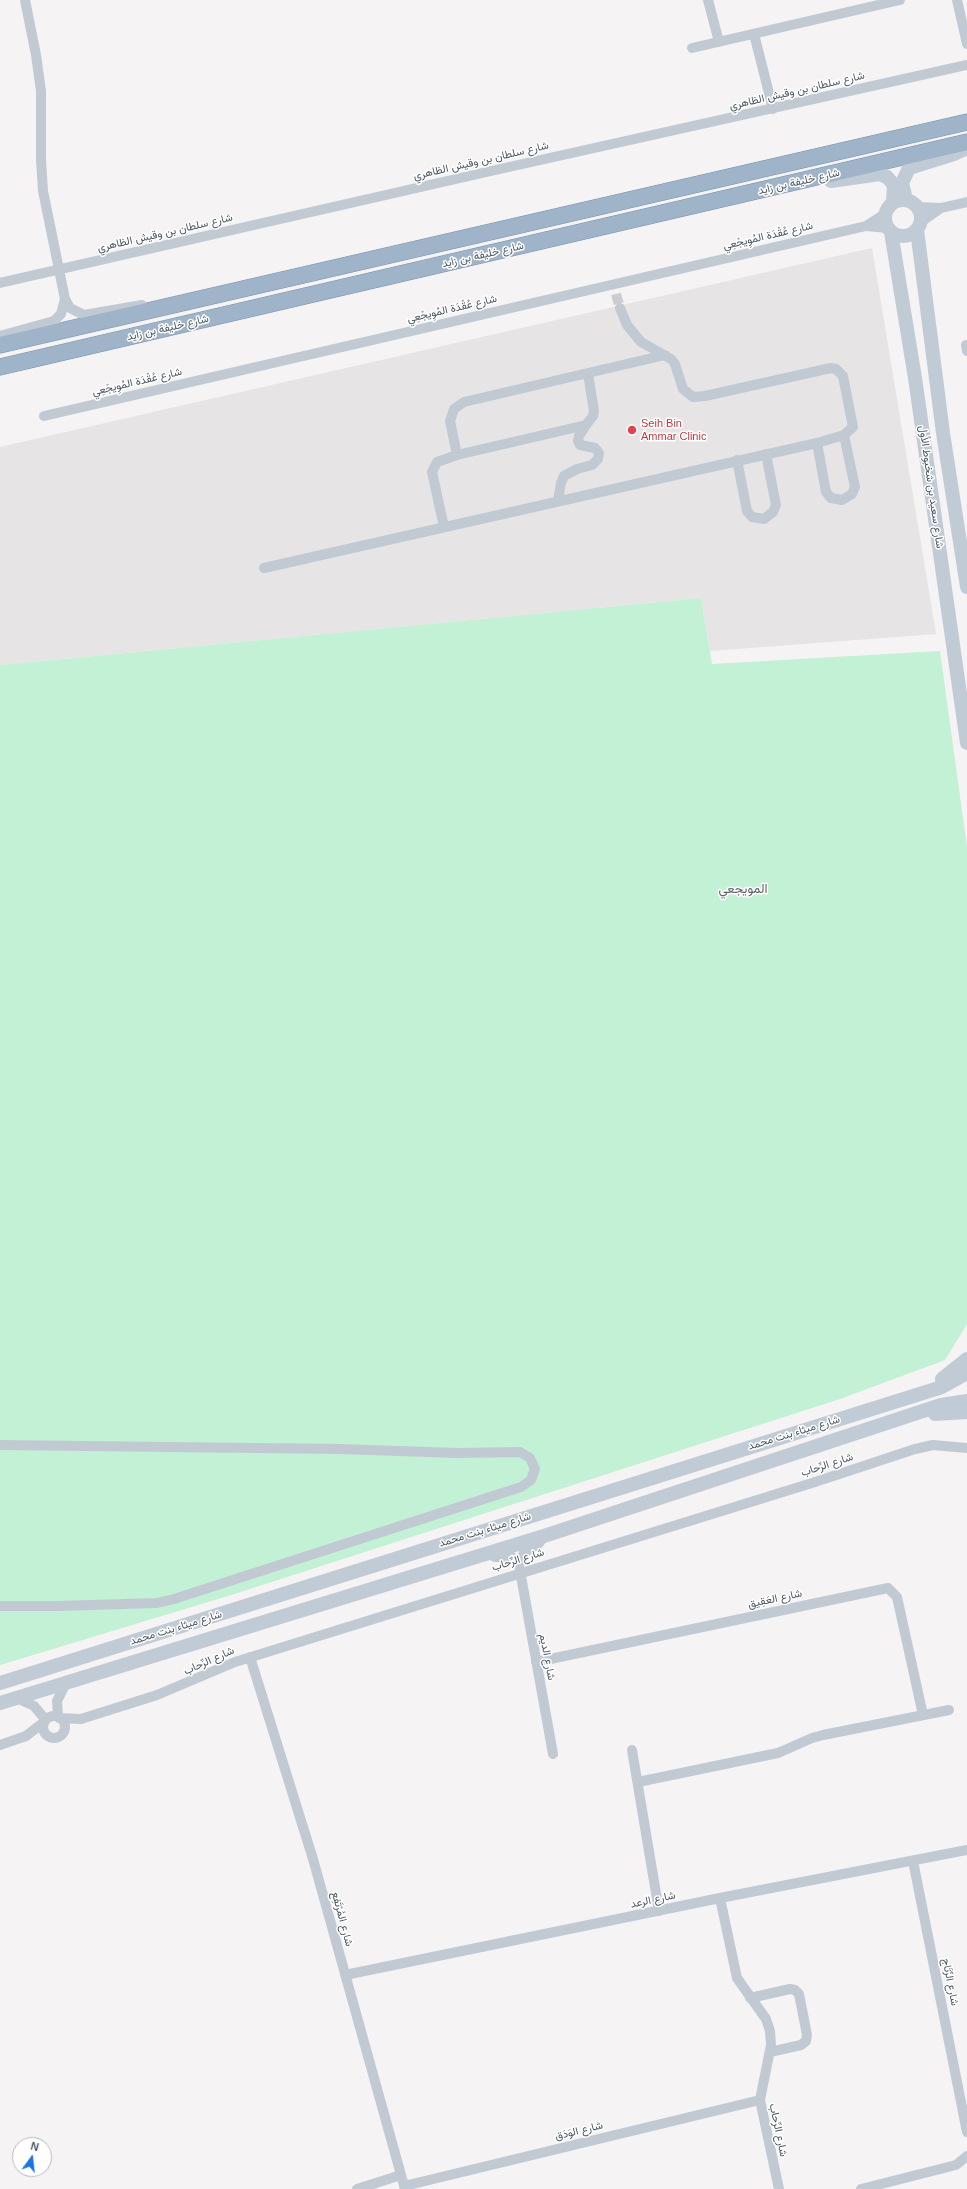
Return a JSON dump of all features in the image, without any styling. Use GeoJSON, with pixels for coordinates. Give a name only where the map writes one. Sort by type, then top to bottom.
{"type":"FeatureCollection","features":[{"type":"Feature","properties":{"kind":"highway","name":"شارع خليفة بن زايد"},"geometry":{"type":"LineString","coordinates":[[0,345],[967,122]]}},
{"type":"Feature","properties":{"kind":"highway","name":"شارع خليفة بن زايد"},"geometry":{"type":"LineString","coordinates":[[0,367],[967,142]]}},
{"type":"Feature","properties":{"kind":"main road"},"geometry":{"type":"LineString","coordinates":[[785,185],[806,185],[871,174],[880,174],[887,177],[894,185],[889,209],[889,230],[904,236],[919,226],[921,216],[912,204],[902,183],[909,168],[954,154],[967,148]]}},
{"type":"Feature","properties":{"kind":"main road"},"geometry":{"type":"LineString","coordinates":[[889,209],[912,204]]}},
{"type":"Feature","properties":{"kind":"main road","name":"شارع سعيد بن شخبوط الأول"},"geometry":{"type":"LineString","coordinates":[[919,226],[943,433],[965,559],[967,587]]}},
{"type":"Feature","properties":{"kind":"main road","name":"شارع سعيد بن شخبوط الأول"},"geometry":{"type":"LineString","coordinates":[[889,230],[915,378],[967,743]]}},
{"type":"Feature","properties":{"kind":"main road"},"geometry":{"type":"LineString","coordinates":[[915,378],[923,376],[927,380],[933,419],[943,433]]}},
{"type":"Feature","properties":{"kind":"main road"},"geometry":{"type":"LineString","coordinates":[[946,596],[957,612],[967,668]]}},
{"type":"Feature","properties":{"kind":"main road"},"geometry":{"type":"LineString","coordinates":[[906,1398],[944,1378],[967,1359]]}},
{"type":"Feature","properties":{"kind":"main road","name":"شارع ميثاء بنت محمد"},"geometry":{"type":"LineString","coordinates":[[0,1683],[942,1387],[967,1373]]}},
{"type":"Feature","properties":{"kind":"main road","name":"شارع ميثاء بنت محمد"},"geometry":{"type":"LineString","coordinates":[[0,1703],[67,1681],[544,1536],[941,1405],[967,1401]]}},
{"type":"Feature","properties":{"kind":"main road"},"geometry":{"type":"LineString","coordinates":[[908,1416],[967,1412]]}},
{"type":"Feature","properties":{"kind":"street"},"geometry":{"type":"LineString","coordinates":[[25,0],[40,77],[41,176],[65,299],[70,308],[84,315],[137,306],[168,306]]}},
{"type":"Feature","properties":{"kind":"street"},"geometry":{"type":"LineString","coordinates":[[708,0],[719,42]]}},
{"type":"Feature","properties":{"kind":"street"},"geometry":{"type":"LineString","coordinates":[[692,48],[900,0]]}},
{"type":"Feature","properties":{"kind":"street"},"geometry":{"type":"LineString","coordinates":[[957,0],[967,44]]}},
{"type":"Feature","properties":{"kind":"street"},"geometry":{"type":"LineString","coordinates":[[754,34],[773,109]]}},
{"type":"Feature","properties":{"kind":"street","name":"شارع سلطان بن وقيش الظاهري"},"geometry":{"type":"LineString","coordinates":[[0,283],[967,65]]}},
{"type":"Feature","properties":{"kind":"street"},"geometry":{"type":"LineString","coordinates":[[912,204],[941,208],[967,202]]}},
{"type":"Feature","properties":{"kind":"street"},"geometry":{"type":"LineString","coordinates":[[919,226],[941,208]]}},
{"type":"Feature","properties":{"kind":"street","name":"شارع عُقْدَة المُوِيجْعِي"},"geometry":{"type":"LineString","coordinates":[[44,416],[615,289],[866,226],[889,209]]}},
{"type":"Feature","properties":{"kind":"street","name":"شارع عُقْدَة المُوِيجْعِي"},"geometry":{"type":"LineString","coordinates":[[866,226],[889,230]]}},
{"type":"Feature","properties":{"kind":"street"},"geometry":{"type":"LineString","coordinates":[[0,336],[54,321],[61,314],[65,299]]}},
{"type":"Feature","properties":{"kind":"street"},"geometry":{"type":"LineString","coordinates":[[264,568],[816,443],[844,435],[851,430],[854,423],[843,376],[836,369],[826,368],[699,398],[693,397],[683,389],[675,364],[665,355],[650,348],[633,334],[620,308]]}},
{"type":"Feature","properties":{"kind":"street"},"geometry":{"type":"LineString","coordinates":[[457,455],[450,421],[454,409],[464,402],[665,355]]}},
{"type":"Feature","properties":{"kind":"street"},"geometry":{"type":"LineString","coordinates":[[558,501],[561,483],[564,476],[577,469],[592,465],[598,459],[596,448],[590,445],[580,445],[578,441],[579,436],[593,416],[594,411],[588,374]]}},
{"type":"Feature","properties":{"kind":"street"},"geometry":{"type":"LineString","coordinates":[[444,527],[432,472],[437,462],[457,455],[586,425]]}},
{"type":"Feature","properties":{"kind":"street"},"geometry":{"type":"LineString","coordinates":[[816,443],[826,492],[831,498],[842,500],[852,494],[855,486],[844,435]]}},
{"type":"Feature","properties":{"kind":"street"},"geometry":{"type":"LineString","coordinates":[[738,460],[747,511],[752,517],[764,519],[773,512],[776,505],[766,454]]}},
{"type":"Feature","properties":{"kind":"street"},"geometry":{"type":"LineString","coordinates":[[0,1445],[317,1449],[457,1453],[520,1452],[530,1458],[535,1470],[531,1480],[521,1487],[174,1599],[157,1602],[58,1606],[0,1606]]}},
{"type":"Feature","properties":{"kind":"street","name":"شارع الرِّحاب"},"geometry":{"type":"LineString","coordinates":[[63,1734],[81,1719],[172,1690],[220,1667],[520,1568],[805,1485],[915,1449],[933,1445],[967,1448]]}},
{"type":"Feature","properties":{"kind":"street"},"geometry":{"type":"LineString","coordinates":[[520,1568],[524,1553],[539,1543],[544,1536]]}},
{"type":"Feature","properties":{"kind":"street"},"geometry":{"type":"LineString","coordinates":[[486,1553],[495,1557],[512,1557],[520,1568]]}},
{"type":"Feature","properties":{"kind":"street","name":"شارع الديم"},"geometry":{"type":"LineString","coordinates":[[520,1568],[553,1754]]}},
{"type":"Feature","properties":{"kind":"street","name":"شارع العَقِيق"},"geometry":{"type":"LineString","coordinates":[[536,1662],[888,1588],[897,1597],[923,1715]]}},
{"type":"Feature","properties":{"kind":"street","name":"شارع المُرْتَفِع"},"geometry":{"type":"LineString","coordinates":[[250,1657],[313,1859],[404,2188]]}},
{"type":"Feature","properties":{"kind":"street"},"geometry":{"type":"LineString","coordinates":[[26,1736],[58,1738],[63,1734],[64,1728],[59,1717],[57,1700],[67,1681]]}},
{"type":"Feature","properties":{"kind":"street"},"geometry":{"type":"LineString","coordinates":[[17,1698],[34,1706],[44,1721],[45,1731],[51,1738]]}},
{"type":"Feature","properties":{"kind":"street"},"geometry":{"type":"LineString","coordinates":[[638,1782],[778,1753],[812,1738],[949,1710]]}},
{"type":"Feature","properties":{"kind":"street"},"geometry":{"type":"LineString","coordinates":[[0,1745],[26,1736],[52,1715],[59,1717]]}},
{"type":"Feature","properties":{"kind":"street","name":"شارع الرِّحاب"},"geometry":{"type":"LineString","coordinates":[[59,1717],[81,1719]]}},
{"type":"Feature","properties":{"kind":"street"},"geometry":{"type":"LineString","coordinates":[[632,1750],[659,1911]]}},
{"type":"Feature","properties":{"kind":"street","name":"شارع الرعد"},"geometry":{"type":"LineString","coordinates":[[345,1975],[720,1898],[967,1850]]}},
{"type":"Feature","properties":{"kind":"street","name":"شارع الرِّتَاج"},"geometry":{"type":"LineString","coordinates":[[913,1861],[967,2132]]}},
{"type":"Feature","properties":{"kind":"street","name":"شارع الرِّحاب"},"geometry":{"type":"LineString","coordinates":[[720,1898],[736,1978],[768,2025],[771,2038],[770,2052],[760,2100],[779,2189]]}},
{"type":"Feature","properties":{"kind":"street"},"geometry":{"type":"LineString","coordinates":[[750,1998],[790,1989],[795,1990],[798,1994],[807,2035],[806,2041],[801,2045],[770,2052]]}},
{"type":"Feature","properties":{"kind":"street","name":"شارع الوَدَق"},"geometry":{"type":"LineString","coordinates":[[404,2188],[760,2100]]}},
{"type":"Feature","properties":{"kind":"street"},"geometry":{"type":"LineString","coordinates":[[862,2189],[956,2165],[967,2156]]}},
{"type":"Feature","properties":{"kind":"street"},"geometry":{"type":"LineString","coordinates":[[357,2189],[400,2175]]}},
{"type":"Feature","properties":{"kind":"shaded area"},"geometry":{"type":"Polygon","coordinates":[[[872,248],[936,634],[710,651],[701,598],[0,665],[0,447],[872,248]]]}},
{"type":"Feature","properties":{"kind":"green space"},"geometry":{"type":"Polygon","coordinates":[[[701,598],[712,664],[940,651],[967,847],[967,1324],[945,1360],[840,1399],[228,1596],[0,1665],[0,665],[701,598]]]}},
{"type":"Feature","properties":{"kind":"tunnel"},"geometry":{"type":"LineString","coordinates":[[616,294],[620,308]]}},
{"type":"Feature","properties":{"kind":"place","name":"Seih Bin Ammar Clinic"},"geometry":{"type":"Point","coordinates":[632,430]}},
{"type":"Feature","properties":{"kind":"district","name":"المويجعي"},"geometry":{"type":"Point","coordinates":[743,889]}}]}
